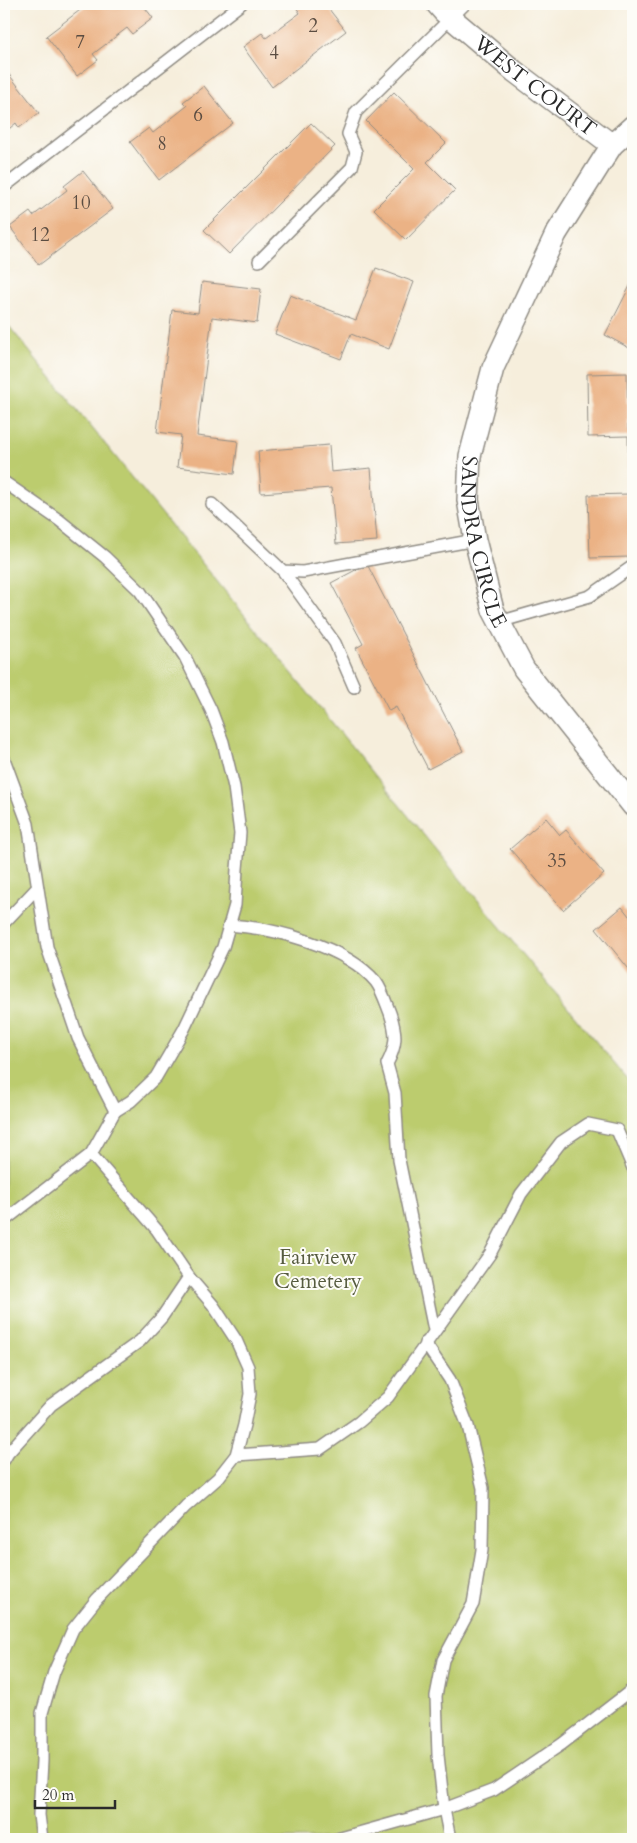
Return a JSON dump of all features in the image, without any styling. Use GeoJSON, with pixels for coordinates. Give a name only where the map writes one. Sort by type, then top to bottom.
{"type":"FeatureCollection","features":[{"type":"Feature","properties":{"kind":"street","name":"WEST COURT"},"geometry":{"type":"LineString","coordinates":[[451,8],[514,71],[612,145]]}},
{"type":"Feature","properties":{"kind":"street","name":"SANDRA CIRCLE"},"geometry":{"type":"LineString","coordinates":[[633,126],[612,145],[556,234],[494,368],[470,456],[468,500],[475,540],[493,610],[524,669],[633,806]]}},
{"type":"Feature","properties":{"kind":"lane"},"geometry":{"type":"LineString","coordinates":[[4,187],[241,4]]}},
{"type":"Feature","properties":{"kind":"lane"},"geometry":{"type":"LineString","coordinates":[[259,261],[352,167],[356,152],[348,134],[356,112],[451,8]]}},
{"type":"Feature","properties":{"kind":"lane"},"geometry":{"type":"LineString","coordinates":[[4,482],[59,520],[133,584],[140,591],[185,657],[211,710],[220,734],[234,787],[240,833],[235,905],[222,947],[208,981],[184,1029],[156,1077],[131,1101],[116,1111],[91,1154],[4,1220]]}},
{"type":"Feature","properties":{"kind":"lane"},"geometry":{"type":"LineString","coordinates":[[212,504],[283,571],[335,643],[354,686]]}},
{"type":"Feature","properties":{"kind":"lane"},"geometry":{"type":"LineString","coordinates":[[283,571],[303,572],[475,540]]}},
{"type":"Feature","properties":{"kind":"lane"},"geometry":{"type":"LineString","coordinates":[[499,622],[590,596],[633,566]]}},
{"type":"Feature","properties":{"kind":"lane"},"geometry":{"type":"LineString","coordinates":[[4,758],[28,824],[47,947],[78,1038],[116,1111]]}},
{"type":"Feature","properties":{"kind":"lane"},"geometry":{"type":"LineString","coordinates":[[4,923],[37,888]]}},
{"type":"Feature","properties":{"kind":"lane"},"geometry":{"type":"LineString","coordinates":[[229,925],[253,926],[295,936],[335,952],[376,982],[395,1028],[394,1051],[387,1064],[395,1093],[399,1160],[434,1330]]}},
{"type":"Feature","properties":{"kind":"lane"},"geometry":{"type":"LineString","coordinates":[[236,1455],[320,1449],[359,1422],[388,1397],[490,1254],[521,1194],[561,1142],[588,1124],[617,1130],[633,1168]]}},
{"type":"Feature","properties":{"kind":"lane"},"geometry":{"type":"LineString","coordinates":[[42,1839],[39,1815],[42,1713],[54,1672],[73,1629],[97,1599],[186,1506],[218,1478],[236,1455],[250,1394],[248,1368],[236,1340],[213,1305],[190,1278],[157,1230],[91,1154]]}},
{"type":"Feature","properties":{"kind":"lane"},"geometry":{"type":"LineString","coordinates":[[4,1460],[51,1404],[140,1341],[162,1317],[190,1278]]}},
{"type":"Feature","properties":{"kind":"lane"},"geometry":{"type":"LineString","coordinates":[[425,1343],[450,1380],[468,1426],[483,1488],[482,1550],[473,1604],[443,1660],[436,1696],[438,1755],[444,1809],[450,1839]]}},
{"type":"Feature","properties":{"kind":"lane"},"geometry":{"type":"LineString","coordinates":[[337,1839],[444,1809],[494,1790],[562,1744],[633,1689]]}},
{"type":"Feature","properties":{"kind":"green space","name":"Fairview Cemetery"},"geometry":{"type":"Polygon","coordinates":[[[4,320],[436,850],[633,1086],[633,1839],[4,1839],[4,320]]]}},
{"type":"Feature","properties":{"kind":"building"},"geometry":{"type":"Polygon","coordinates":[[[88,4],[142,4],[153,18],[132,34],[127,28],[93,54],[98,60],[77,76],[46,36],[88,4]]]}},
{"type":"Feature","properties":{"kind":"building"},"geometry":{"type":"Polygon","coordinates":[[[301,4],[325,4],[346,31],[272,87],[243,47],[262,33],[266,38],[300,13],[296,7],[301,4]]]}},
{"type":"Feature","properties":{"kind":"building"},"geometry":{"type":"Polygon","coordinates":[[[7,72],[39,113],[19,128],[16,123],[4,133],[4,75],[7,72]]]}},
{"type":"Feature","properties":{"kind":"building"},"geometry":{"type":"Polygon","coordinates":[[[204,86],[233,123],[159,180],[130,142],[149,128],[153,133],[187,106],[183,102],[204,86]]]}},
{"type":"Feature","properties":{"kind":"building"},"geometry":{"type":"Polygon","coordinates":[[[394,92],[446,143],[427,162],[455,190],[406,240],[374,209],[414,169],[366,121],[394,92]]]}},
{"type":"Feature","properties":{"kind":"building"},"geometry":{"type":"Polygon","coordinates":[[[311,123],[335,146],[229,254],[204,230],[311,123]]]}},
{"type":"Feature","properties":{"kind":"building"},"geometry":{"type":"Polygon","coordinates":[[[83,171],[113,209],[39,265],[10,227],[30,212],[33,216],[67,190],[64,186],[83,171]]]}},
{"type":"Feature","properties":{"kind":"building"},"geometry":{"type":"Polygon","coordinates":[[[376,268],[414,282],[389,349],[351,334],[341,359],[275,334],[290,295],[356,320],[376,268]]]}},
{"type":"Feature","properties":{"kind":"building"},"geometry":{"type":"Polygon","coordinates":[[[633,280],[633,350],[605,335],[633,280]]]}},
{"type":"Feature","properties":{"kind":"building"},"geometry":{"type":"Polygon","coordinates":[[[202,282],[261,289],[257,323],[212,317],[197,436],[238,441],[234,474],[177,467],[181,435],[157,432],[172,310],[198,313],[202,282]]]}},
{"type":"Feature","properties":{"kind":"building"},"geometry":{"type":"Polygon","coordinates":[[[627,373],[628,430],[633,430],[633,503],[629,503],[630,557],[590,558],[588,495],[629,494],[628,436],[588,437],[587,374],[627,373]]]}},
{"type":"Feature","properties":{"kind":"building"},"geometry":{"type":"Polygon","coordinates":[[[329,445],[331,472],[371,468],[377,541],[336,544],[331,488],[261,493],[258,451],[329,445]]]}},
{"type":"Feature","properties":{"kind":"building"},"geometry":{"type":"Polygon","coordinates":[[[367,564],[463,751],[428,769],[396,707],[389,711],[356,648],[363,644],[331,583],[367,564]]]}},
{"type":"Feature","properties":{"kind":"building"},"geometry":{"type":"Polygon","coordinates":[[[546,818],[560,835],[566,830],[604,874],[563,910],[510,849],[546,818]]]}},
{"type":"Feature","properties":{"kind":"building"},"geometry":{"type":"Polygon","coordinates":[[[622,907],[633,921],[633,974],[596,929],[622,907]]]}}]}
